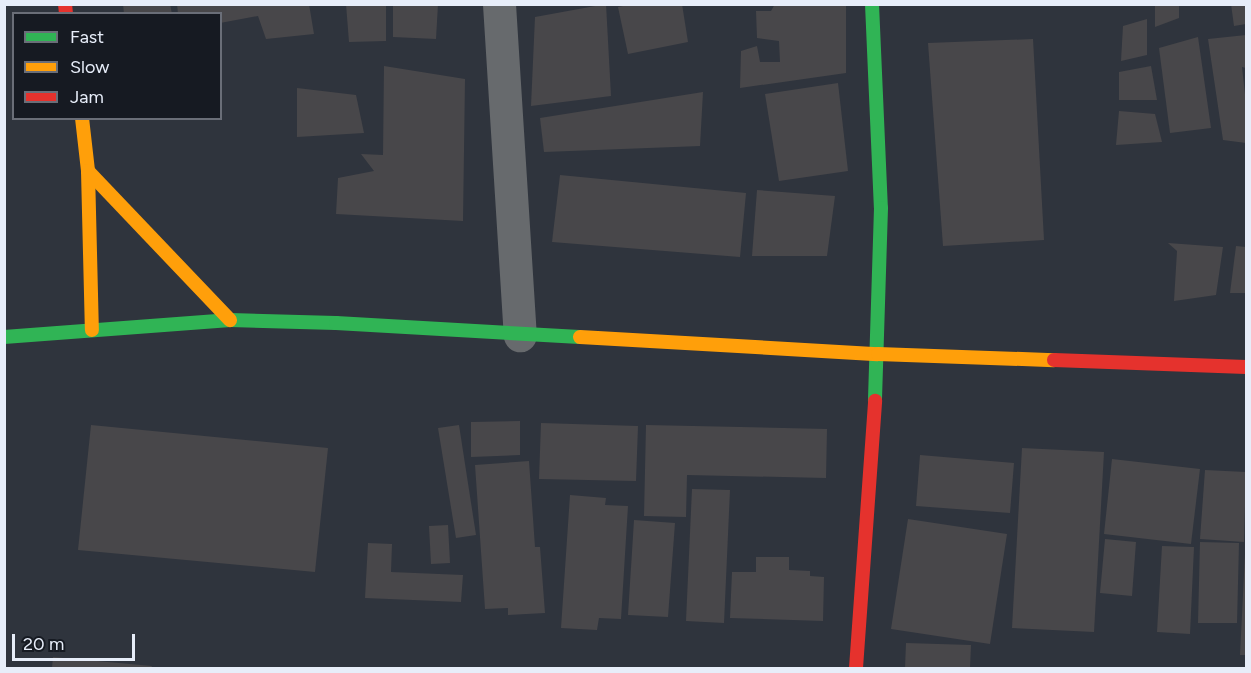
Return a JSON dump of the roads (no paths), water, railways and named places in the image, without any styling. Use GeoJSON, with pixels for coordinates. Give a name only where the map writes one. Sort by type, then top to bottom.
{"type":"FeatureCollection","features":[{"type":"Feature","properties":{"kind":"street"},"geometry":{"type":"LineString","coordinates":[[498,4],[520,335]]}},
{"type":"Feature","properties":{"kind":"street"},"geometry":{"type":"LineString","coordinates":[[856,669],[878,354],[881,208],[872,4]]}},
{"type":"Feature","properties":{"kind":"street"},"geometry":{"type":"LineString","coordinates":[[82,120],[88,171],[92,330]]}},
{"type":"Feature","properties":{"kind":"street"},"geometry":{"type":"LineString","coordinates":[[88,171],[230,320]]}},
{"type":"Feature","properties":{"kind":"street"},"geometry":{"type":"LineString","coordinates":[[4,337],[230,320],[336,323],[878,354],[1246,367]]}}]}
